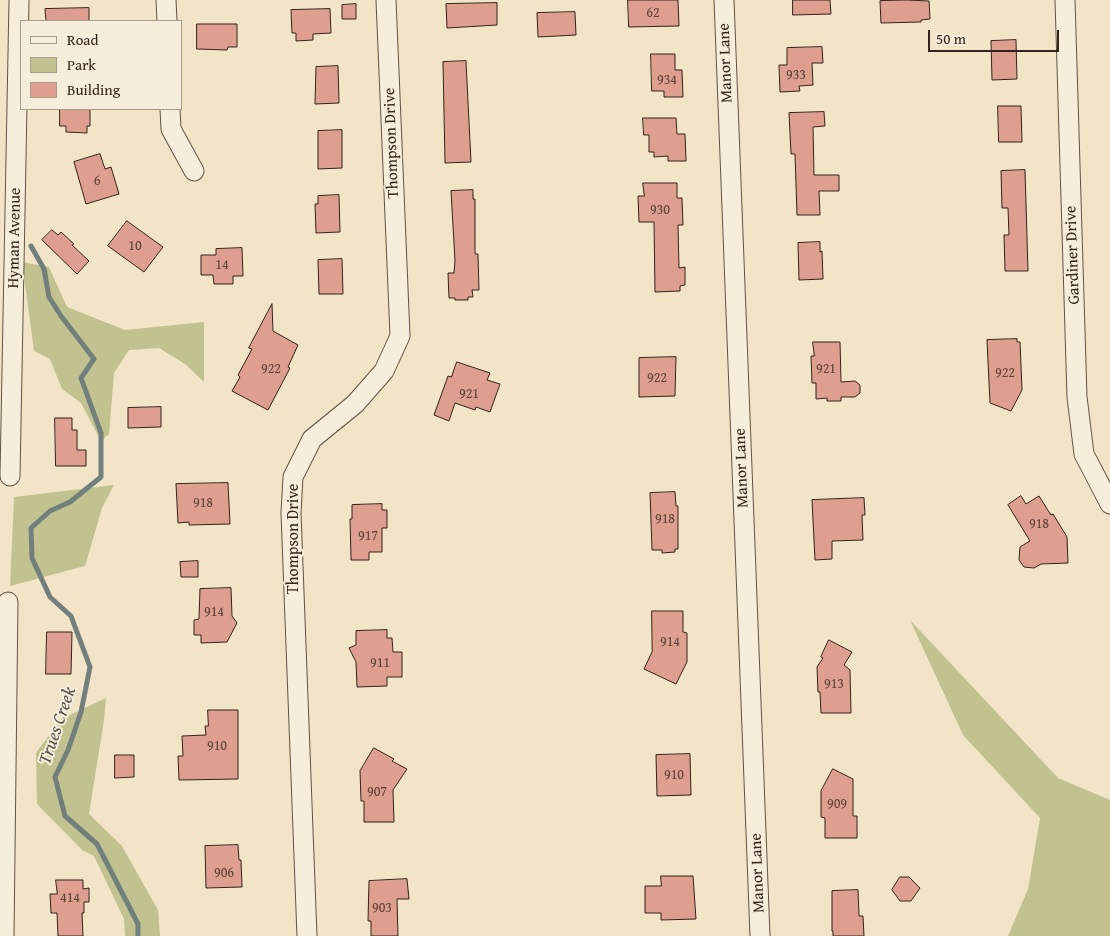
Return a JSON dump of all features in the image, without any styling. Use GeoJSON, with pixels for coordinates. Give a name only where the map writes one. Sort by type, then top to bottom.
{"type":"FeatureCollection","features":[{"type":"Feature","properties":{"kind":"street","name":"Hyman Avenue"},"geometry":{"type":"LineString","coordinates":[[10,476],[19,0]]}},
{"type":"Feature","properties":{"kind":"street"},"geometry":{"type":"LineString","coordinates":[[166,0],[167,20]]}},
{"type":"Feature","properties":{"kind":"street","name":"Thompson Drive"},"geometry":{"type":"LineString","coordinates":[[307,936],[291,513],[293,477],[312,439],[355,404],[384,371],[400,336],[386,0]]}},
{"type":"Feature","properties":{"kind":"street","name":"Manor Lane"},"geometry":{"type":"LineString","coordinates":[[724,0],[760,936]]}},
{"type":"Feature","properties":{"kind":"street","name":"Gardiner Drive"},"geometry":{"type":"LineString","coordinates":[[1065,0],[1077,397],[1084,454],[1110,504]]}},
{"type":"Feature","properties":{"kind":"street"},"geometry":{"type":"LineString","coordinates":[[170,110],[171,129],[194,171]]}},
{"type":"Feature","properties":{"kind":"street"},"geometry":{"type":"LineString","coordinates":[[4,936],[8,602]]}},
{"type":"Feature","properties":{"kind":"green space"},"geometry":{"type":"Polygon","coordinates":[[[22,262],[49,267],[67,307],[125,330],[204,322],[204,382],[185,364],[159,348],[129,350],[114,373],[109,434],[101,441],[81,403],[62,389],[50,359],[34,351],[22,262]]]}},
{"type":"Feature","properties":{"kind":"green space"},"geometry":{"type":"Polygon","coordinates":[[[114,485],[102,508],[85,566],[10,586],[14,497],[114,485]]]}},
{"type":"Feature","properties":{"kind":"green space"},"geometry":{"type":"Polygon","coordinates":[[[910,620],[1058,778],[1110,800],[1110,936],[1008,936],[1028,889],[1040,818],[963,735],[910,620]]]}},
{"type":"Feature","properties":{"kind":"green space"},"geometry":{"type":"Polygon","coordinates":[[[106,698],[89,814],[122,846],[158,910],[160,936],[125,936],[124,919],[94,856],[82,850],[37,804],[36,753],[61,719],[106,698]]]}},
{"type":"Feature","properties":{"kind":"building"},"geometry":{"type":"Polygon","coordinates":[[[628,0],[678,0],[679,26],[629,27],[628,0]]]}},
{"type":"Feature","properties":{"kind":"building"},"geometry":{"type":"Polygon","coordinates":[[[793,0],[830,0],[831,14],[793,15],[793,0]]]}},
{"type":"Feature","properties":{"kind":"building"},"geometry":{"type":"Polygon","coordinates":[[[880,1],[929,1],[930,19],[921,20],[921,22],[881,23],[880,1]]]}},
{"type":"Feature","properties":{"kind":"building"},"geometry":{"type":"Polygon","coordinates":[[[497,3],[497,25],[447,28],[446,4],[497,3]]]}},
{"type":"Feature","properties":{"kind":"building"},"geometry":{"type":"Polygon","coordinates":[[[356,4],[356,19],[342,19],[342,5],[356,4]]]}},
{"type":"Feature","properties":{"kind":"building"},"geometry":{"type":"Polygon","coordinates":[[[89,8],[89,20],[46,20],[45,9],[89,8]]]}},
{"type":"Feature","properties":{"kind":"building"},"geometry":{"type":"Polygon","coordinates":[[[330,9],[331,33],[313,34],[313,40],[296,41],[296,33],[292,33],[291,10],[330,9]]]}},
{"type":"Feature","properties":{"kind":"building"},"geometry":{"type":"Polygon","coordinates":[[[575,12],[576,35],[538,37],[537,13],[575,12]]]}},
{"type":"Feature","properties":{"kind":"building"},"geometry":{"type":"Polygon","coordinates":[[[197,24],[237,24],[237,47],[228,47],[227,50],[197,49],[197,24]]]}},
{"type":"Feature","properties":{"kind":"building"},"geometry":{"type":"Polygon","coordinates":[[[1016,40],[1017,79],[992,80],[991,41],[1016,40]]]}},
{"type":"Feature","properties":{"kind":"building"},"geometry":{"type":"Polygon","coordinates":[[[822,47],[823,63],[812,63],[813,85],[799,86],[800,91],[780,92],[779,65],[787,65],[787,48],[822,47]]]}},
{"type":"Feature","properties":{"kind":"building"},"geometry":{"type":"Polygon","coordinates":[[[651,54],[675,54],[675,70],[682,70],[683,97],[664,97],[664,91],[652,91],[651,54]]]}},
{"type":"Feature","properties":{"kind":"building"},"geometry":{"type":"Polygon","coordinates":[[[466,61],[471,162],[445,163],[443,62],[466,61]]]}},
{"type":"Feature","properties":{"kind":"building"},"geometry":{"type":"Polygon","coordinates":[[[338,66],[339,103],[315,104],[316,67],[338,66]]]}},
{"type":"Feature","properties":{"kind":"building"},"geometry":{"type":"Polygon","coordinates":[[[998,106],[1021,106],[1022,142],[999,142],[998,106]]]}},
{"type":"Feature","properties":{"kind":"building"},"geometry":{"type":"Polygon","coordinates":[[[60,110],[90,110],[90,126],[87,126],[87,133],[66,132],[66,126],[60,126],[60,110]]]}},
{"type":"Feature","properties":{"kind":"building"},"geometry":{"type":"Polygon","coordinates":[[[824,112],[825,126],[813,127],[814,175],[839,175],[839,191],[819,191],[820,215],[797,215],[795,154],[791,154],[789,113],[824,112]]]}},
{"type":"Feature","properties":{"kind":"building"},"geometry":{"type":"Polygon","coordinates":[[[643,118],[676,118],[677,134],[685,134],[686,161],[668,161],[668,156],[654,157],[654,152],[649,152],[649,135],[644,135],[643,118]]]}},
{"type":"Feature","properties":{"kind":"building"},"geometry":{"type":"Polygon","coordinates":[[[342,130],[342,168],[318,169],[318,131],[342,130]]]}},
{"type":"Feature","properties":{"kind":"building"},"geometry":{"type":"Polygon","coordinates":[[[100,154],[105,169],[111,167],[119,194],[86,204],[74,162],[100,154]]]}},
{"type":"Feature","properties":{"kind":"building"},"geometry":{"type":"Polygon","coordinates":[[[1025,170],[1028,271],[1005,271],[1004,235],[1009,235],[1008,208],[1002,208],[1001,171],[1025,170]]]}},
{"type":"Feature","properties":{"kind":"building"},"geometry":{"type":"Polygon","coordinates":[[[643,183],[677,183],[677,198],[682,198],[683,225],[678,225],[679,268],[685,267],[685,285],[680,286],[680,291],[655,292],[654,222],[639,222],[638,196],[644,196],[643,183]]]}},
{"type":"Feature","properties":{"kind":"building"},"geometry":{"type":"Polygon","coordinates":[[[473,190],[473,199],[475,199],[475,254],[478,254],[479,290],[472,290],[473,297],[468,297],[468,300],[455,300],[455,298],[449,298],[448,273],[454,273],[455,261],[451,191],[473,190]]]}},
{"type":"Feature","properties":{"kind":"building"},"geometry":{"type":"Polygon","coordinates":[[[339,195],[340,232],[316,233],[315,204],[318,204],[318,196],[339,195]]]}},
{"type":"Feature","properties":{"kind":"building"},"geometry":{"type":"Polygon","coordinates":[[[127,221],[163,247],[144,272],[108,246],[127,221]]]}},
{"type":"Feature","properties":{"kind":"building"},"geometry":{"type":"Polygon","coordinates":[[[52,230],[58,235],[61,232],[89,261],[77,274],[42,240],[52,230]]]}},
{"type":"Feature","properties":{"kind":"building"},"geometry":{"type":"Polygon","coordinates":[[[820,242],[823,279],[799,280],[798,243],[820,242]]]}},
{"type":"Feature","properties":{"kind":"building"},"geometry":{"type":"Polygon","coordinates":[[[242,248],[243,276],[233,276],[233,284],[214,284],[213,275],[201,275],[201,255],[216,255],[216,249],[242,248]]]}},
{"type":"Feature","properties":{"kind":"building"},"geometry":{"type":"Polygon","coordinates":[[[342,259],[343,294],[319,294],[318,260],[342,259]]]}},
{"type":"Feature","properties":{"kind":"building"},"geometry":{"type":"Polygon","coordinates":[[[272,304],[273,331],[298,345],[288,367],[290,368],[268,410],[232,391],[252,349],[249,348],[272,304]]]}},
{"type":"Feature","properties":{"kind":"building"},"geometry":{"type":"Polygon","coordinates":[[[1017,339],[1017,342],[1020,342],[1022,390],[1011,411],[990,403],[987,340],[1017,339]]]}},
{"type":"Feature","properties":{"kind":"building"},"geometry":{"type":"Polygon","coordinates":[[[813,342],[840,342],[841,382],[855,381],[860,385],[860,393],[855,397],[841,397],[841,401],[827,401],[827,398],[816,399],[816,383],[812,383],[811,356],[814,356],[813,342]]]}},
{"type":"Feature","properties":{"kind":"building"},"geometry":{"type":"Polygon","coordinates":[[[676,357],[675,396],[639,397],[639,358],[676,357]]]}},
{"type":"Feature","properties":{"kind":"building"},"geometry":{"type":"Polygon","coordinates":[[[457,362],[490,373],[487,380],[500,384],[490,412],[476,407],[475,410],[455,403],[449,421],[434,415],[448,376],[451,377],[457,362]]]}},
{"type":"Feature","properties":{"kind":"building"},"geometry":{"type":"Polygon","coordinates":[[[161,407],[161,427],[128,428],[128,408],[161,407]]]}},
{"type":"Feature","properties":{"kind":"building"},"geometry":{"type":"Polygon","coordinates":[[[55,418],[72,418],[72,430],[77,430],[77,450],[86,450],[86,466],[56,466],[55,418]]]}},
{"type":"Feature","properties":{"kind":"building"},"geometry":{"type":"Polygon","coordinates":[[[228,483],[230,524],[189,525],[189,522],[178,523],[176,484],[228,483]]]}},
{"type":"Feature","properties":{"kind":"building"},"geometry":{"type":"Polygon","coordinates":[[[675,492],[676,506],[678,506],[678,549],[675,549],[675,552],[662,553],[662,550],[652,550],[650,493],[675,492]]]}},
{"type":"Feature","properties":{"kind":"building"},"geometry":{"type":"Polygon","coordinates":[[[1021,496],[1026,504],[1039,496],[1051,515],[1053,514],[1067,537],[1068,563],[1041,564],[1034,568],[1024,567],[1019,560],[1020,547],[1030,541],[1008,505],[1021,496]]]}},
{"type":"Feature","properties":{"kind":"building"},"geometry":{"type":"Polygon","coordinates":[[[864,498],[865,515],[862,515],[863,540],[832,541],[832,559],[815,560],[812,500],[864,498]]]}},
{"type":"Feature","properties":{"kind":"building"},"geometry":{"type":"Polygon","coordinates":[[[382,504],[382,510],[387,510],[387,528],[382,528],[382,552],[369,552],[369,560],[351,560],[350,519],[352,519],[352,505],[382,504]]]}},
{"type":"Feature","properties":{"kind":"building"},"geometry":{"type":"Polygon","coordinates":[[[198,561],[198,577],[181,577],[180,562],[198,561]]]}},
{"type":"Feature","properties":{"kind":"building"},"geometry":{"type":"Polygon","coordinates":[[[231,588],[232,616],[237,623],[227,642],[201,643],[201,635],[194,635],[194,620],[199,619],[200,589],[231,588]]]}},
{"type":"Feature","properties":{"kind":"building"},"geometry":{"type":"Polygon","coordinates":[[[652,611],[683,611],[683,632],[687,633],[687,662],[676,684],[644,669],[652,652],[652,611]]]}},
{"type":"Feature","properties":{"kind":"building"},"geometry":{"type":"Polygon","coordinates":[[[387,630],[387,638],[392,638],[393,652],[402,652],[402,677],[387,677],[387,686],[357,687],[356,662],[349,648],[356,645],[356,631],[387,630]]]}},
{"type":"Feature","properties":{"kind":"building"},"geometry":{"type":"Polygon","coordinates":[[[47,632],[72,632],[71,674],[46,674],[47,632]]]}},
{"type":"Feature","properties":{"kind":"building"},"geometry":{"type":"Polygon","coordinates":[[[829,640],[852,652],[844,665],[850,670],[851,713],[821,713],[817,667],[823,658],[821,657],[829,640]]]}},
{"type":"Feature","properties":{"kind":"building"},"geometry":{"type":"Polygon","coordinates":[[[208,710],[238,710],[238,779],[179,780],[178,756],[183,756],[182,736],[206,735],[205,726],[208,726],[208,710]]]}},
{"type":"Feature","properties":{"kind":"building"},"geometry":{"type":"Polygon","coordinates":[[[374,748],[407,769],[393,790],[394,822],[364,822],[364,801],[361,801],[360,771],[374,748]]]}},
{"type":"Feature","properties":{"kind":"building"},"geometry":{"type":"Polygon","coordinates":[[[690,754],[691,795],[657,796],[656,755],[690,754]]]}},
{"type":"Feature","properties":{"kind":"building"},"geometry":{"type":"Polygon","coordinates":[[[115,755],[134,755],[134,777],[115,778],[115,755]]]}},
{"type":"Feature","properties":{"kind":"building"},"geometry":{"type":"Polygon","coordinates":[[[833,769],[853,779],[853,816],[857,816],[857,838],[825,838],[825,818],[821,817],[821,791],[833,769]]]}},
{"type":"Feature","properties":{"kind":"building"},"geometry":{"type":"Polygon","coordinates":[[[238,845],[239,860],[241,860],[242,887],[206,888],[205,846],[238,845]]]}},
{"type":"Feature","properties":{"kind":"building"},"geometry":{"type":"Polygon","coordinates":[[[661,876],[693,876],[696,919],[661,920],[661,913],[645,913],[645,886],[661,886],[661,876]]]}},
{"type":"Feature","properties":{"kind":"building"},"geometry":{"type":"Polygon","coordinates":[[[900,877],[909,877],[920,888],[911,901],[900,901],[892,890],[900,877]]]}},
{"type":"Feature","properties":{"kind":"building"},"geometry":{"type":"Polygon","coordinates":[[[407,879],[409,899],[397,899],[398,936],[371,936],[371,921],[368,921],[369,881],[407,879]]]}},
{"type":"Feature","properties":{"kind":"building"},"geometry":{"type":"Polygon","coordinates":[[[56,880],[83,880],[83,889],[89,888],[89,902],[84,902],[84,913],[82,913],[83,936],[58,936],[57,913],[51,913],[50,894],[57,894],[56,880]]]}},
{"type":"Feature","properties":{"kind":"building"},"geometry":{"type":"Polygon","coordinates":[[[858,890],[859,916],[863,916],[864,936],[833,936],[832,891],[858,890]]]}},
{"type":"Feature","properties":{"kind":"waterway","name":"Trues Creek"},"geometry":{"type":"LineString","coordinates":[[31,246],[44,269],[49,297],[94,359],[81,378],[101,433],[101,477],[70,502],[50,511],[31,528],[32,558],[50,597],[71,616],[90,667],[81,712],[68,750],[55,777],[65,816],[97,844],[138,924],[138,936]]}}]}
